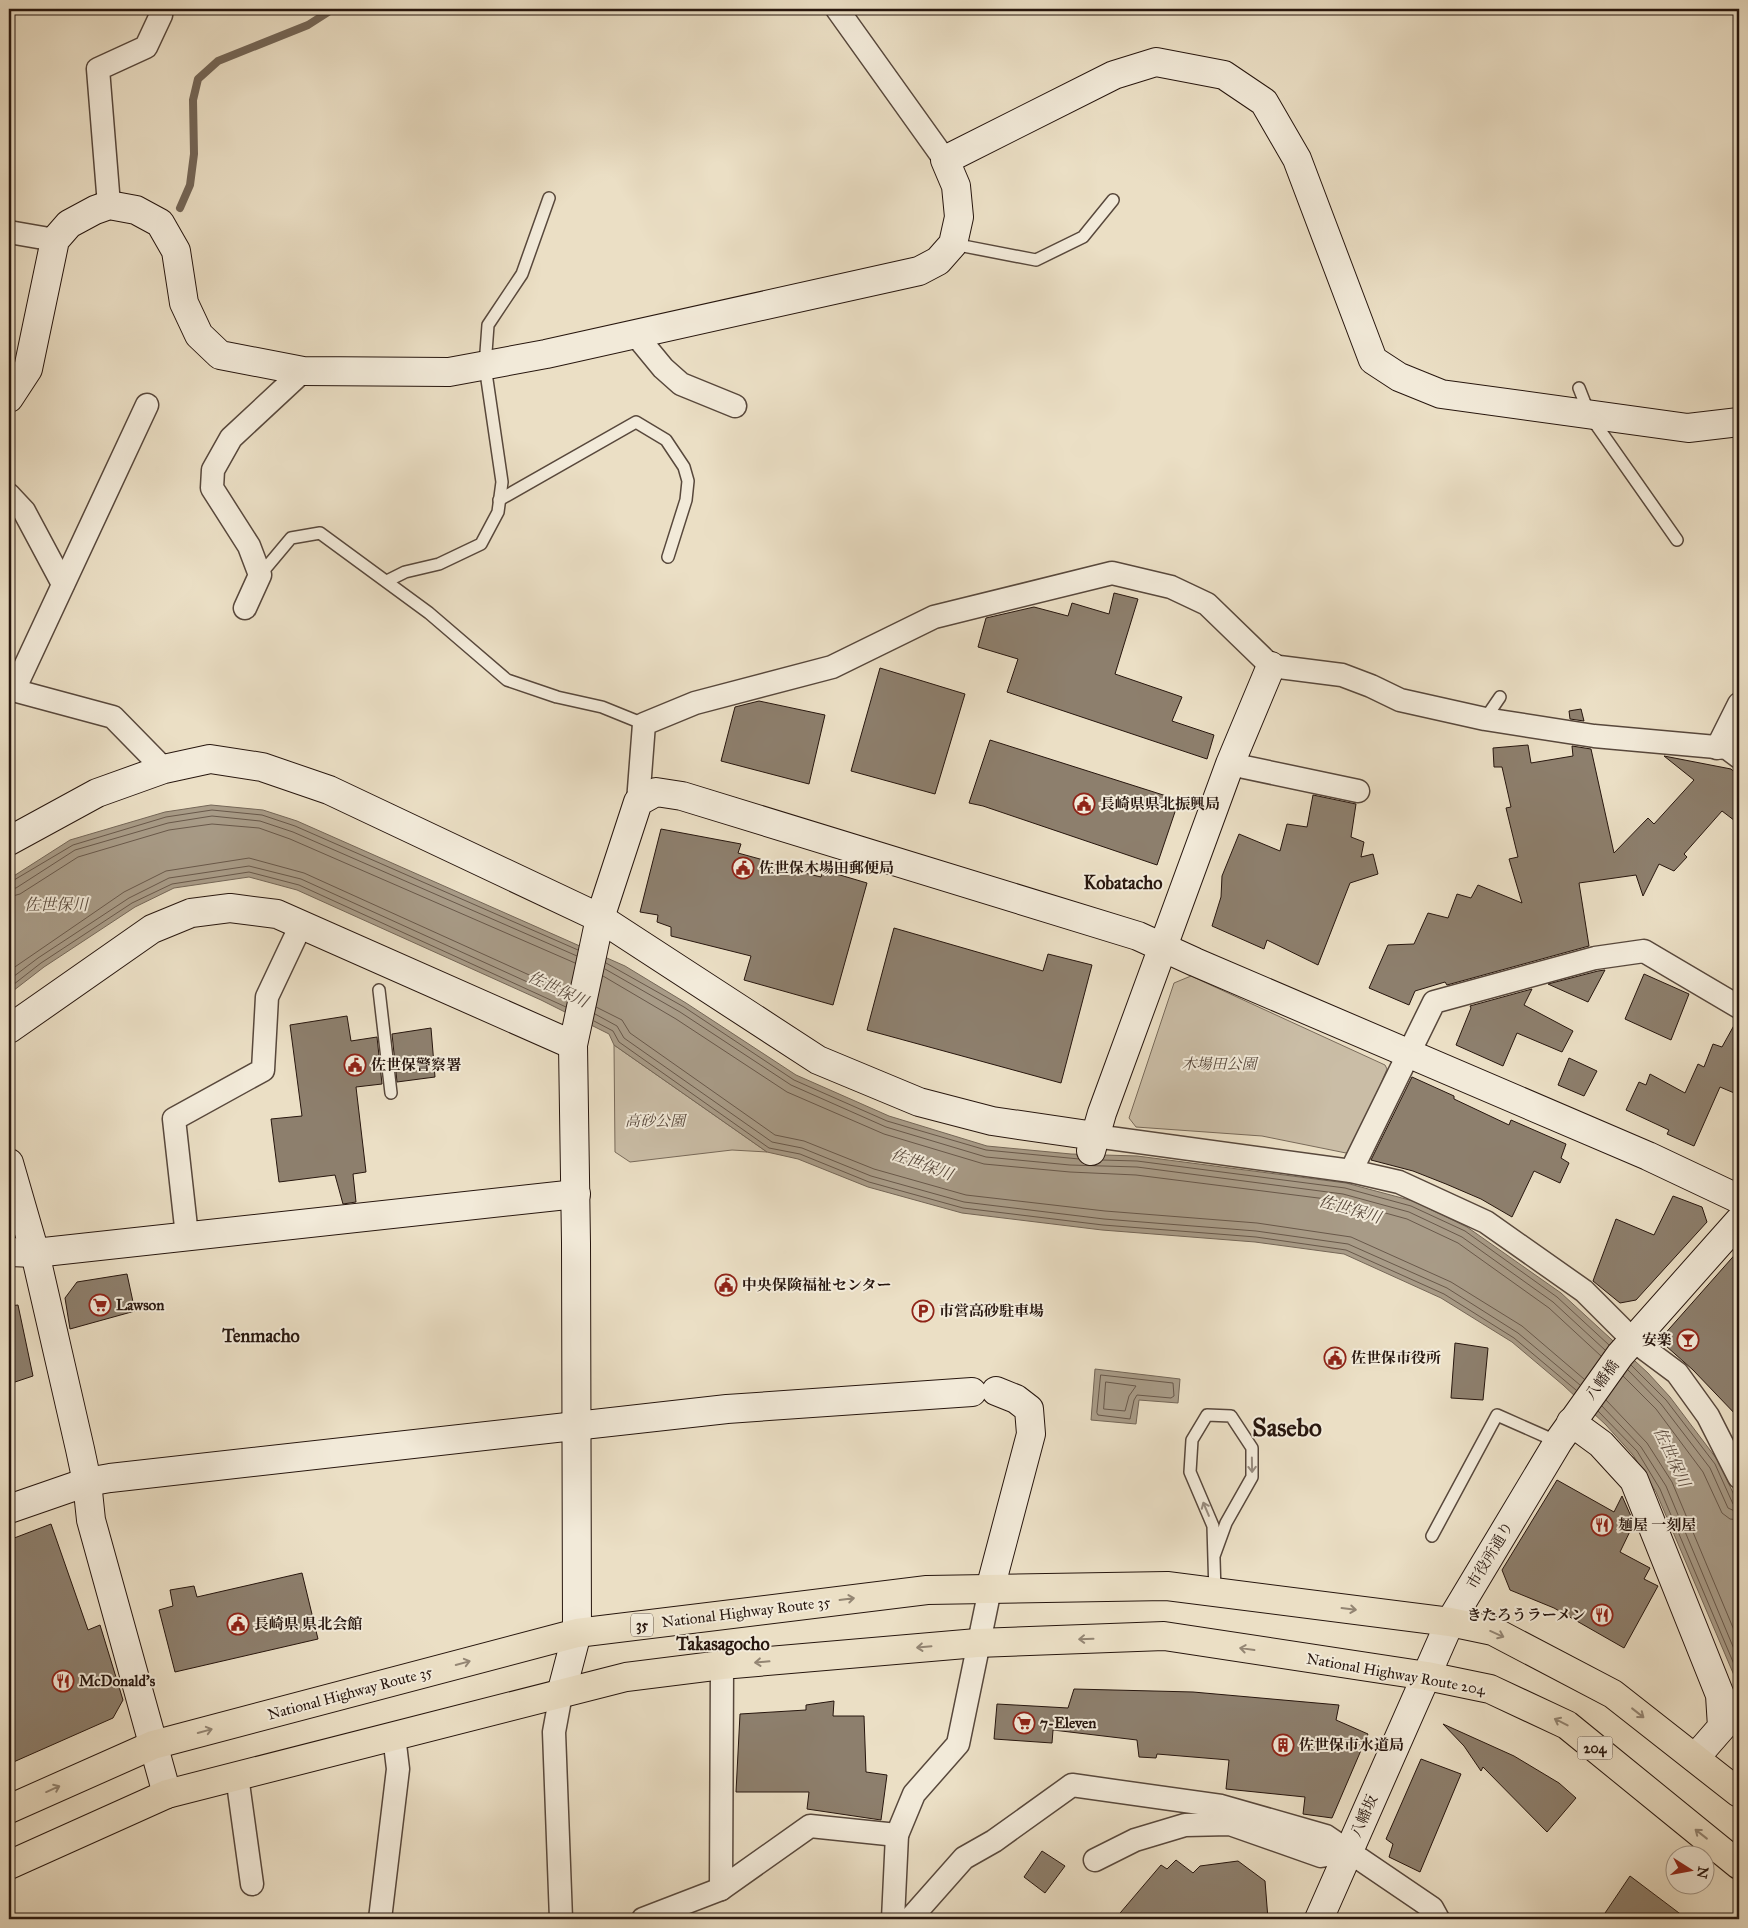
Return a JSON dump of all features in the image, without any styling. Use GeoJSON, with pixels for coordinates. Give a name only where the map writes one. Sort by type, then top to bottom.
{"type":"FeatureCollection","features":[{"type":"Feature","properties":{"kind":"highway","name":"National Highway Route 35"},"geometry":{"type":"LineString","coordinates":[[9,1809],[153,1744],[577,1633],[927,1590],[990,1588],[1167,1586],[1450,1622]]}},
{"type":"Feature","properties":{"kind":"highway"},"geometry":{"type":"LineString","coordinates":[[1450,1622],[1493,1631],[1613,1694],[1739,1793]]}},
{"type":"Feature","properties":{"kind":"highway","name":"National Highway Route 204"},"geometry":{"type":"LineString","coordinates":[[977,1643],[1164,1636],[1427,1676],[1490,1689],[1567,1725],[1739,1865]]}},
{"type":"Feature","properties":{"kind":"highway"},"geometry":{"type":"LineString","coordinates":[[9,1864],[167,1794],[626,1676],[722,1665],[977,1643]]}},
{"type":"Feature","properties":{"kind":"street"},"geometry":{"type":"LineString","coordinates":[[109,206],[98,69],[146,47],[162,9]]}},
{"type":"Feature","properties":{"kind":"street"},"geometry":{"type":"LineString","coordinates":[[9,398],[28,369],[55,240],[69,224],[95,210],[109,206],[136,210],[160,224],[176,251],[184,303],[189,314],[199,335],[220,355],[303,371],[449,372],[635,334],[920,270],[938,261],[953,244],[958,217],[956,186],[945,160],[837,9]]}},
{"type":"Feature","properties":{"kind":"street"},"geometry":{"type":"LineString","coordinates":[[945,160],[1114,75],[1139,67],[1156,62],[1224,75],[1264,102],[1297,159],[1373,360],[1398,377],[1441,394],[1590,416],[1688,428],[1739,422]]}},
{"type":"Feature","properties":{"kind":"street"},"geometry":{"type":"LineString","coordinates":[[9,232],[55,240]]}},
{"type":"Feature","properties":{"kind":"street"},"geometry":{"type":"LineString","coordinates":[[635,334],[663,368],[681,384],[735,406]]}},
{"type":"Feature","properties":{"kind":"street"},"geometry":{"type":"LineString","coordinates":[[245,608],[260,575],[249,546],[212,488],[213,470],[231,438],[303,371]]}},
{"type":"Feature","properties":{"kind":"street"},"geometry":{"type":"LineString","coordinates":[[147,405],[63,584],[11,689],[113,717],[164,769]]}},
{"type":"Feature","properties":{"kind":"street"},"geometry":{"type":"LineString","coordinates":[[9,494],[24,511],[63,584]]}},
{"type":"Feature","properties":{"kind":"street"},"geometry":{"type":"LineString","coordinates":[[561,1919],[554,1732],[561,1694],[577,1633],[578,1425],[575,1033],[597,929],[638,802],[644,724],[695,703],[832,667],[934,617],[1112,573],[1171,587],[1207,604],[1271,666],[1342,675],[1372,686],[1400,700],[1485,719],[1594,736],[1727,748],[1739,757]]}},
{"type":"Feature","properties":{"kind":"street"},"geometry":{"type":"LineString","coordinates":[[1093,1144],[1230,764],[1271,666]]}},
{"type":"Feature","properties":{"kind":"street"},"geometry":{"type":"LineString","coordinates":[[1717,748],[1739,704]]}},
{"type":"Feature","properties":{"kind":"street"},"geometry":{"type":"LineString","coordinates":[[9,841],[97,793],[164,769],[210,759],[262,767],[329,790],[597,929],[818,1060],[920,1102],[1093,1144],[1351,1171],[1399,1182],[1486,1222],[1584,1292],[1627,1348],[1677,1373],[1708,1416],[1739,1477]]}},
{"type":"Feature","properties":{"kind":"street"},"geometry":{"type":"LineString","coordinates":[[1230,764],[1358,792]]}},
{"type":"Feature","properties":{"kind":"street"},"geometry":{"type":"LineString","coordinates":[[638,802],[656,792],[682,796],[1138,936],[1648,1156],[1739,1199]]}},
{"type":"Feature","properties":{"kind":"street"},"geometry":{"type":"LineString","coordinates":[[9,1029],[152,929],[191,914],[230,908],[278,914],[301,925],[575,1033]]}},
{"type":"Feature","properties":{"kind":"street"},"geometry":{"type":"LineString","coordinates":[[187,1236],[174,1119],[263,1070],[267,997],[301,925]]}},
{"type":"Feature","properties":{"kind":"street"},"geometry":{"type":"LineString","coordinates":[[1351,1171],[1434,1002],[1596,958],[1644,952],[1739,1007]]}},
{"type":"Feature","properties":{"kind":"street"},"geometry":{"type":"LineString","coordinates":[[9,1163],[22,1253],[88,1482],[91,1520],[167,1794]]}},
{"type":"Feature","properties":{"kind":"street"},"geometry":{"type":"LineString","coordinates":[[22,1253],[576,1194]]}},
{"type":"Feature","properties":{"kind":"street"},"geometry":{"type":"LineString","coordinates":[[1627,1348],[1739,1221]]}},
{"type":"Feature","properties":{"kind":"street","name":"八幡橋"},"geometry":{"type":"LineString","coordinates":[[1571,1423],[1627,1348]]}},
{"type":"Feature","properties":{"kind":"street"},"geometry":{"type":"LineString","coordinates":[[9,1509],[88,1482],[578,1425],[727,1409],[984,1392],[1016,1399],[1029,1409],[1031,1434],[977,1643],[958,1744],[914,1794],[897,1835],[893,1919]]}},
{"type":"Feature","properties":{"kind":"street"},"geometry":{"type":"LineString","coordinates":[[1571,1423],[1601,1444],[1634,1480],[1720,1695],[1722,1727],[1695,1758]]}},
{"type":"Feature","properties":{"kind":"street","name":"市役所通り"},"geometry":{"type":"LineString","coordinates":[[1410,1713],[1450,1622],[1571,1423]]}},
{"type":"Feature","properties":{"kind":"street"},"geometry":{"type":"LineString","coordinates":[[721,1889],[722,1665]]}},
{"type":"Feature","properties":{"kind":"street","name":"八幡坂"},"geometry":{"type":"LineString","coordinates":[[1319,1919],[1410,1713]]}},
{"type":"Feature","properties":{"kind":"street"},"geometry":{"type":"LineString","coordinates":[[380,1919],[398,1769],[394,1736]]}},
{"type":"Feature","properties":{"kind":"street"},"geometry":{"type":"LineString","coordinates":[[237,1776],[252,1884]]}},
{"type":"Feature","properties":{"kind":"street"},"geometry":{"type":"LineString","coordinates":[[910,1919],[964,1858],[994,1841],[1072,1785],[1221,1806],[1326,1836],[1432,1908],[1438,1919]]}},
{"type":"Feature","properties":{"kind":"street"},"geometry":{"type":"LineString","coordinates":[[1095,1860],[1135,1840],[1185,1824],[1230,1824],[1321,1856],[1347,1852]]}},
{"type":"Feature","properties":{"kind":"street"},"geometry":{"type":"LineString","coordinates":[[642,1919],[721,1889],[810,1826],[897,1835]]}},
{"type":"Feature","properties":{"kind":"lane"},"geometry":{"type":"LineString","coordinates":[[387,581],[405,572],[439,564],[481,544],[498,512],[502,482],[484,366],[488,326],[522,274],[549,198]]}},
{"type":"Feature","properties":{"kind":"lane"},"geometry":{"type":"LineString","coordinates":[[953,244],[1036,260],[1083,237],[1113,200]]}},
{"type":"Feature","properties":{"kind":"lane"},"geometry":{"type":"LineString","coordinates":[[1579,388],[1590,416],[1677,540]]}},
{"type":"Feature","properties":{"kind":"lane"},"geometry":{"type":"LineString","coordinates":[[499,500],[636,422],[666,440],[684,467],[688,481],[686,500],[668,557]]}},
{"type":"Feature","properties":{"kind":"lane"},"geometry":{"type":"LineString","coordinates":[[260,575],[291,538],[320,533],[429,613],[508,680],[602,708],[644,724]]}},
{"type":"Feature","properties":{"kind":"lane"},"geometry":{"type":"LineString","coordinates":[[1485,719],[1500,697]]}},
{"type":"Feature","properties":{"kind":"lane"},"geometry":{"type":"LineString","coordinates":[[379,990],[391,1093]]}},
{"type":"Feature","properties":{"kind":"lane"},"geometry":{"type":"LineString","coordinates":[[1214,1556],[1226,1523],[1252,1476],[1252,1448],[1231,1416],[1207,1415],[1192,1440],[1190,1472],[1213,1526],[1215,1593]]}},
{"type":"Feature","properties":{"kind":"lane"},"geometry":{"type":"LineString","coordinates":[[1432,1536],[1497,1415],[1571,1423]]}},
{"type":"Feature","properties":{"kind":"green space","name":"木場田公園"},"geometry":{"type":"Polygon","coordinates":[[[1191,976],[1385,1065],[1387,1069],[1351,1154],[1262,1136],[1136,1127],[1129,1118],[1174,983],[1191,976]]]}},
{"type":"Feature","properties":{"kind":"green space","name":"高砂公園"},"geometry":{"type":"Polygon","coordinates":[[[614,1045],[767,1152],[732,1150],[630,1162],[615,1152],[614,1045]]]}},
{"type":"Feature","properties":{"kind":"water","name":"佐世保川"},"geometry":{"type":"Polygon","coordinates":[[[211,805],[263,810],[297,821],[625,966],[686,1003],[796,1075],[889,1116],[987,1146],[1071,1154],[1137,1156],[1346,1183],[1413,1201],[1467,1227],[1561,1293],[1648,1373],[1670,1397],[1719,1462],[1739,1506],[1739,1687],[1656,1492],[1633,1455],[1606,1425],[1563,1385],[1512,1342],[1441,1298],[1344,1254],[1255,1242],[1102,1230],[962,1213],[868,1187],[798,1159],[767,1152],[614,1045],[609,1034],[541,1000],[297,890],[249,877],[174,888],[135,907],[44,967],[9,994],[9,879],[70,840],[165,812],[211,805]]]}},
{"type":"Feature","properties":{"kind":"water"},"geometry":{"type":"Polygon","coordinates":[[[1095,1369],[1180,1379],[1178,1403],[1139,1400],[1136,1424],[1091,1420],[1095,1369]]]}},
{"type":"Feature","properties":{"kind":"building"},"geometry":{"type":"Polygon","coordinates":[[[1114,593],[1138,599],[1115,674],[1182,697],[1172,721],[1214,735],[1207,759],[1007,692],[1018,659],[978,647],[986,618],[1034,607],[1068,616],[1072,603],[1109,614],[1114,593]]]}},
{"type":"Feature","properties":{"kind":"building"},"geometry":{"type":"Polygon","coordinates":[[[880,668],[965,694],[935,794],[851,771],[880,668]]]}},
{"type":"Feature","properties":{"kind":"building"},"geometry":{"type":"Polygon","coordinates":[[[759,701],[825,715],[809,784],[721,761],[735,707],[759,701]]]}},
{"type":"Feature","properties":{"kind":"building"},"geometry":{"type":"Polygon","coordinates":[[[1581,709],[1584,721],[1570,719],[1569,711],[1581,709]]]}},
{"type":"Feature","properties":{"kind":"building","name":"長崎県県北振興局"},"geometry":{"type":"Polygon","coordinates":[[[990,740],[1179,800],[1157,865],[983,806],[969,803],[990,740]]]}},
{"type":"Feature","properties":{"kind":"building"},"geometry":{"type":"Polygon","coordinates":[[[1528,745],[1531,763],[1573,756],[1572,746],[1591,749],[1614,853],[1648,818],[1654,824],[1694,780],[1664,756],[1731,769],[1739,776],[1739,824],[1722,811],[1684,854],[1687,857],[1674,871],[1659,864],[1643,896],[1636,875],[1579,883],[1589,946],[1447,985],[1445,982],[1415,991],[1409,1005],[1369,988],[1388,945],[1414,944],[1428,913],[1448,918],[1457,894],[1471,898],[1478,885],[1522,903],[1509,859],[1518,857],[1506,808],[1511,807],[1502,767],[1494,767],[1493,748],[1528,745]]]}},
{"type":"Feature","properties":{"kind":"building"},"geometry":{"type":"Polygon","coordinates":[[[1313,795],[1356,804],[1351,837],[1364,842],[1361,857],[1373,854],[1378,874],[1350,883],[1318,965],[1267,940],[1264,949],[1212,926],[1221,897],[1222,876],[1239,834],[1280,851],[1287,824],[1307,827],[1313,795]]]}},
{"type":"Feature","properties":{"kind":"building"},"geometry":{"type":"Polygon","coordinates":[[[661,829],[741,844],[738,853],[789,867],[788,869],[821,877],[823,870],[867,883],[833,1005],[744,980],[751,956],[671,936],[671,927],[657,922],[658,915],[640,912],[661,829]]]}},
{"type":"Feature","properties":{"kind":"building"},"geometry":{"type":"Polygon","coordinates":[[[894,928],[1043,971],[1048,954],[1092,965],[1061,1083],[867,1030],[894,928]]]}},
{"type":"Feature","properties":{"kind":"building"},"geometry":{"type":"Polygon","coordinates":[[[1605,970],[1588,1002],[1548,984],[1598,971],[1605,970]]]}},
{"type":"Feature","properties":{"kind":"building"},"geometry":{"type":"Polygon","coordinates":[[[1644,974],[1689,994],[1671,1040],[1625,1019],[1644,974]]]}},
{"type":"Feature","properties":{"kind":"building"},"geometry":{"type":"Polygon","coordinates":[[[1532,989],[1524,1005],[1573,1031],[1562,1052],[1517,1033],[1503,1066],[1456,1045],[1471,1008],[1470,1006],[1532,989]]]}},
{"type":"Feature","properties":{"kind":"building"},"geometry":{"type":"Polygon","coordinates":[[[347,1016],[351,1041],[377,1037],[382,1084],[356,1087],[366,1172],[353,1174],[356,1202],[343,1204],[335,1175],[279,1182],[271,1119],[302,1116],[290,1025],[347,1016]]]}},
{"type":"Feature","properties":{"kind":"building"},"geometry":{"type":"Polygon","coordinates":[[[1737,1020],[1739,1020],[1739,1095],[1720,1087],[1694,1146],[1667,1134],[1669,1130],[1626,1110],[1639,1082],[1646,1085],[1650,1074],[1685,1093],[1698,1064],[1704,1067],[1713,1044],[1722,1047],[1737,1020]]]}},
{"type":"Feature","properties":{"kind":"building"},"geometry":{"type":"Polygon","coordinates":[[[431,1028],[435,1077],[397,1082],[392,1034],[431,1028]]]}},
{"type":"Feature","properties":{"kind":"building"},"geometry":{"type":"Polygon","coordinates":[[[1569,1058],[1597,1071],[1584,1096],[1558,1085],[1569,1058]]]}},
{"type":"Feature","properties":{"kind":"building"},"geometry":{"type":"Polygon","coordinates":[[[1412,1077],[1454,1096],[1454,1099],[1509,1125],[1511,1120],[1566,1144],[1561,1158],[1569,1163],[1560,1183],[1534,1171],[1512,1217],[1481,1199],[1446,1184],[1413,1171],[1371,1160],[1412,1077]]]}},
{"type":"Feature","properties":{"kind":"building"},"geometry":{"type":"Polygon","coordinates":[[[1673,1196],[1702,1207],[1707,1222],[1636,1300],[1620,1303],[1593,1281],[1616,1219],[1654,1235],[1673,1196]]]}},
{"type":"Feature","properties":{"kind":"building"},"geometry":{"type":"Polygon","coordinates":[[[1739,1250],[1739,1418],[1693,1370],[1666,1346],[1662,1337],[1739,1250]]]}},
{"type":"Feature","properties":{"kind":"building","name":"Lawson"},"geometry":{"type":"Polygon","coordinates":[[[127,1274],[135,1311],[70,1329],[65,1298],[77,1282],[127,1274]]]}},
{"type":"Feature","properties":{"kind":"building"},"geometry":{"type":"Polygon","coordinates":[[[18,1305],[33,1376],[9,1384],[9,1306],[18,1305]]]}},
{"type":"Feature","properties":{"kind":"building"},"geometry":{"type":"Polygon","coordinates":[[[1455,1343],[1488,1348],[1483,1400],[1451,1398],[1455,1343]]]}},
{"type":"Feature","properties":{"kind":"building"},"geometry":{"type":"Polygon","coordinates":[[[1557,1480],[1614,1512],[1622,1496],[1634,1523],[1620,1552],[1650,1568],[1644,1579],[1658,1586],[1624,1648],[1554,1608],[1510,1590],[1502,1570],[1557,1480]]]}},
{"type":"Feature","properties":{"kind":"building"},"geometry":{"type":"Polygon","coordinates":[[[51,1524],[88,1630],[100,1625],[123,1700],[113,1718],[9,1764],[9,1540],[51,1524]]]}},
{"type":"Feature","properties":{"kind":"building","name":"長崎県 県北会館"},"geometry":{"type":"Polygon","coordinates":[[[302,1573],[318,1639],[175,1672],[159,1610],[173,1606],[170,1590],[194,1586],[197,1597],[302,1573]]]}},
{"type":"Feature","properties":{"kind":"building"},"geometry":{"type":"Polygon","coordinates":[[[1074,1689],[1193,1692],[1339,1705],[1336,1720],[1368,1734],[1332,1818],[1303,1814],[1305,1797],[1226,1789],[1229,1760],[1157,1754],[1156,1758],[1139,1757],[1137,1740],[1053,1730],[1052,1743],[994,1739],[997,1704],[1068,1708],[1074,1689]]]}},
{"type":"Feature","properties":{"kind":"building"},"geometry":{"type":"Polygon","coordinates":[[[834,1701],[833,1716],[864,1716],[866,1772],[887,1775],[881,1820],[807,1809],[809,1792],[736,1792],[740,1714],[806,1710],[806,1705],[834,1701]]]}},
{"type":"Feature","properties":{"kind":"building"},"geometry":{"type":"Polygon","coordinates":[[[1443,1724],[1514,1756],[1559,1783],[1576,1798],[1547,1832],[1483,1767],[1481,1771],[1464,1746],[1443,1724]]]}},
{"type":"Feature","properties":{"kind":"building"},"geometry":{"type":"Polygon","coordinates":[[[1421,1759],[1461,1774],[1420,1872],[1389,1857],[1393,1844],[1386,1839],[1421,1759]]]}},
{"type":"Feature","properties":{"kind":"building"},"geometry":{"type":"Polygon","coordinates":[[[1042,1851],[1065,1866],[1045,1893],[1024,1877],[1042,1851]]]}},
{"type":"Feature","properties":{"kind":"building"},"geometry":{"type":"Polygon","coordinates":[[[1176,1860],[1193,1873],[1200,1866],[1238,1861],[1265,1881],[1268,1919],[1115,1919],[1161,1865],[1167,1869],[1176,1860]]]}},
{"type":"Feature","properties":{"kind":"building"},"geometry":{"type":"Polygon","coordinates":[[[1630,1876],[1687,1919],[1601,1919],[1630,1876]]]}},
{"type":"Feature","properties":{"kind":"waterway"},"geometry":{"type":"LineString","coordinates":[[180,208],[190,185],[194,154],[193,100],[198,79],[218,61],[308,25],[333,9]]}},
{"type":"Feature","properties":{"kind":"place","name":"長崎県県北振興局"},"geometry":{"type":"Point","coordinates":[1084,804]}},
{"type":"Feature","properties":{"kind":"place","name":"佐世保木場田郵便局"},"geometry":{"type":"Point","coordinates":[743,868]}},
{"type":"Feature","properties":{"kind":"place","name":"佐世保警察署"},"geometry":{"type":"Point","coordinates":[355,1065]}},
{"type":"Feature","properties":{"kind":"place","name":"中央保険福祉センター"},"geometry":{"type":"Point","coordinates":[726,1285]}},
{"type":"Feature","properties":{"kind":"place","name":"Lawson"},"geometry":{"type":"Point","coordinates":[100,1305]}},
{"type":"Feature","properties":{"kind":"place","name":"市営高砂駐車場"},"geometry":{"type":"Point","coordinates":[923,1311]}},
{"type":"Feature","properties":{"kind":"place","name":"安楽"},"geometry":{"type":"Point","coordinates":[1688,1340]}},
{"type":"Feature","properties":{"kind":"place","name":"佐世保市役所"},"geometry":{"type":"Point","coordinates":[1335,1358]}},
{"type":"Feature","properties":{"kind":"place","name":"麺屋 一刻屋"},"geometry":{"type":"Point","coordinates":[1602,1525]}},
{"type":"Feature","properties":{"kind":"place","name":"きたろうラーメン"},"geometry":{"type":"Point","coordinates":[1602,1615]}},
{"type":"Feature","properties":{"kind":"place","name":"長崎県 県北会館"},"geometry":{"type":"Point","coordinates":[238,1624]}},
{"type":"Feature","properties":{"kind":"place","name":"McDonald's"},"geometry":{"type":"Point","coordinates":[63,1681]}},
{"type":"Feature","properties":{"kind":"place","name":"7-Eleven"},"geometry":{"type":"Point","coordinates":[1024,1723]}},
{"type":"Feature","properties":{"kind":"place","name":"佐世保市水道局"},"geometry":{"type":"Point","coordinates":[1283,1745]}},
{"type":"Feature","properties":{"kind":"district","name":"Kobatacho"},"geometry":{"type":"Point","coordinates":[1123,883]}},
{"type":"Feature","properties":{"kind":"district","name":"Tenmacho"},"geometry":{"type":"Point","coordinates":[261,1336]}},
{"type":"Feature","properties":{"kind":"district","name":"Sasebo"},"geometry":{"type":"Point","coordinates":[1287,1427]}},
{"type":"Feature","properties":{"kind":"district","name":"Takasagocho"},"geometry":{"type":"Point","coordinates":[723,1644]}}]}
